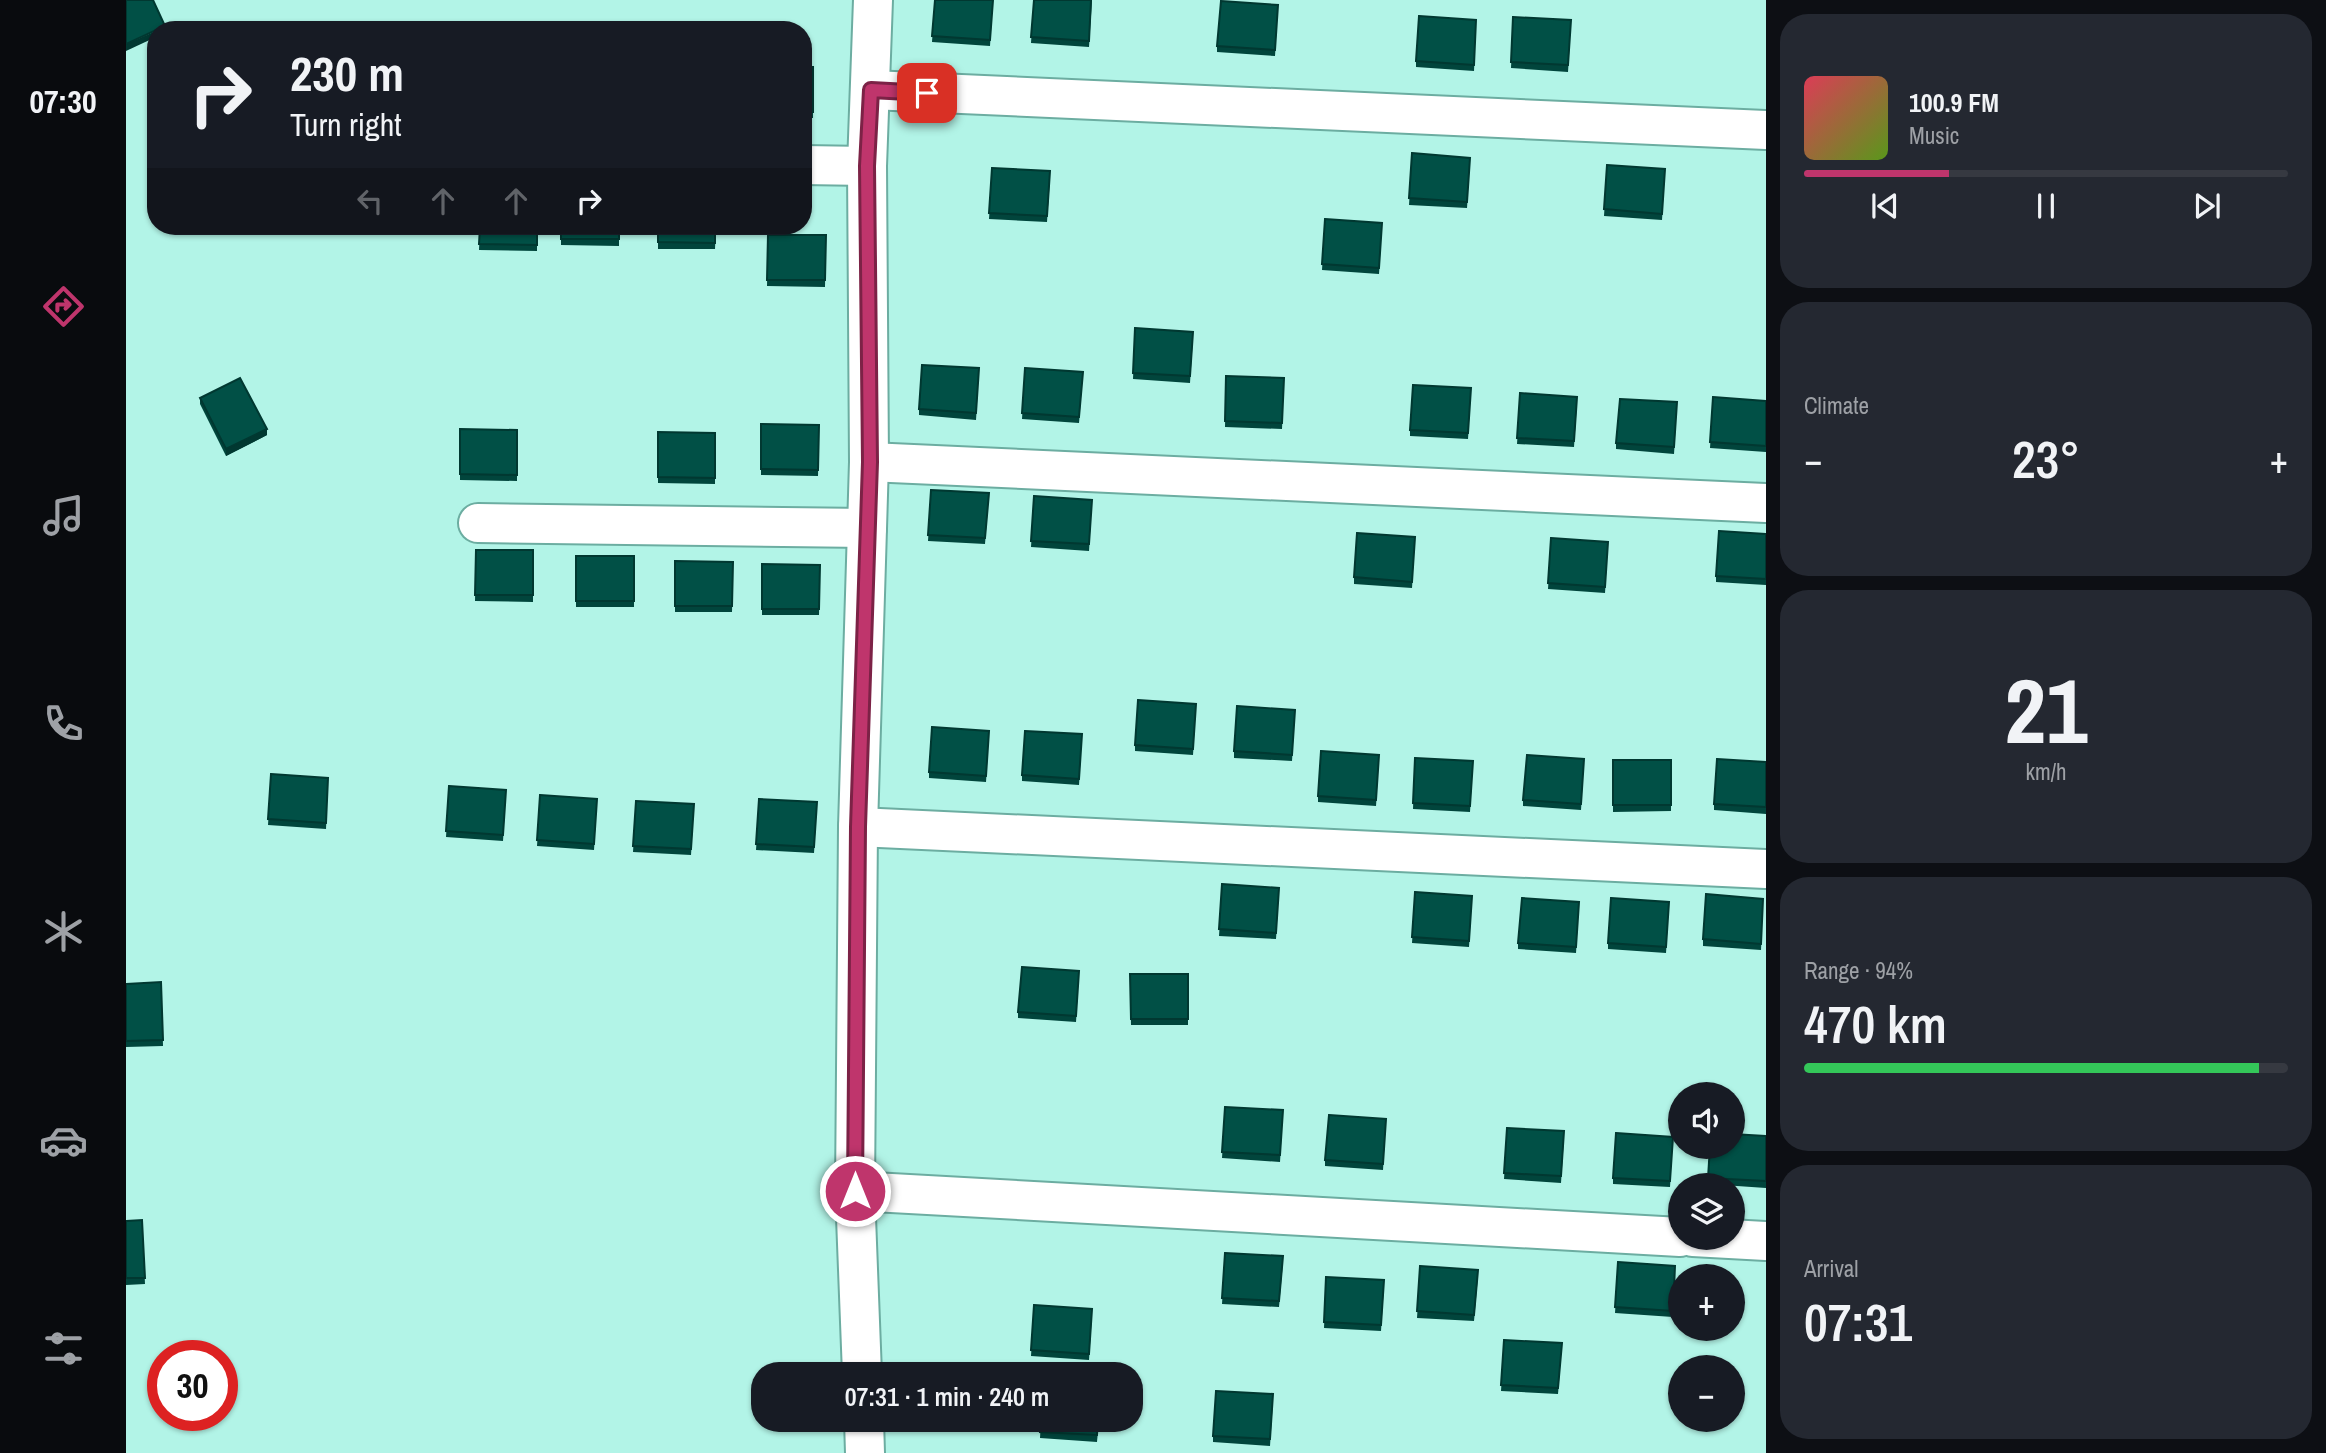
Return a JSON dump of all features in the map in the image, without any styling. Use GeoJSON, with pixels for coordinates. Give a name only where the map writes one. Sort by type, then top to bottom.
{"type":"FeatureCollection","features":[{"type":"Feature","properties":{"kind":"street"},"geometry":{"type":"LineString","coordinates":[[862,1362],[855,1191],[858,827],[870,462],[867,166],[873,0]]}},
{"type":"Feature","properties":{"kind":"street"},"geometry":{"type":"LineString","coordinates":[[871,90],[1766,130]]}},
{"type":"Feature","properties":{"kind":"street"},"geometry":{"type":"LineString","coordinates":[[812,165],[867,166]]}},
{"type":"Feature","properties":{"kind":"street"},"geometry":{"type":"LineString","coordinates":[[870,462],[1766,503]]}},
{"type":"Feature","properties":{"kind":"street"},"geometry":{"type":"LineString","coordinates":[[478,523],[867,528]]}},
{"type":"Feature","properties":{"kind":"street"},"geometry":{"type":"LineString","coordinates":[[858,827],[1766,869]]}},
{"type":"Feature","properties":{"kind":"street"},"geometry":{"type":"LineString","coordinates":[[855,1191],[1668,1236]]}},
{"type":"Feature","properties":{"kind":"street"},"geometry":{"type":"LineString","coordinates":[[1745,1240],[1766,1241]]}},
{"type":"Feature","properties":{"kind":"street"},"geometry":{"type":"LineString","coordinates":[[864,1432],[865,1453]]}},
{"type":"Feature","properties":{"kind":"building"},"geometry":{"type":"Polygon","coordinates":[[[126,0],[153,0],[163,21],[147,21],[147,34],[126,44],[126,0]]]}},
{"type":"Feature","properties":{"kind":"building"},"geometry":{"type":"Polygon","coordinates":[[[935,0],[993,0],[990,40],[932,36],[935,0]]]}},
{"type":"Feature","properties":{"kind":"building"},"geometry":{"type":"Polygon","coordinates":[[[1034,0],[1091,0],[1089,41],[1031,37],[1034,0]]]}},
{"type":"Feature","properties":{"kind":"building"},"geometry":{"type":"Polygon","coordinates":[[[1221,1],[1278,5],[1275,50],[1217,46],[1221,1]]]}},
{"type":"Feature","properties":{"kind":"building"},"geometry":{"type":"Polygon","coordinates":[[[1419,16],[1476,20],[1474,65],[1416,61],[1419,16]]]}},
{"type":"Feature","properties":{"kind":"building"},"geometry":{"type":"Polygon","coordinates":[[[1513,17],[1571,20],[1568,65],[1511,62],[1513,17]]]}},
{"type":"Feature","properties":{"kind":"building"},"geometry":{"type":"Polygon","coordinates":[[[812,67],[813,67],[812,112],[812,67]]]}},
{"type":"Feature","properties":{"kind":"building"},"geometry":{"type":"Polygon","coordinates":[[[1412,153],[1470,158],[1467,202],[1409,198],[1412,153]]]}},
{"type":"Feature","properties":{"kind":"building"},"geometry":{"type":"Polygon","coordinates":[[[1607,165],[1665,169],[1662,214],[1604,209],[1607,165]]]}},
{"type":"Feature","properties":{"kind":"building"},"geometry":{"type":"Polygon","coordinates":[[[992,168],[1050,171],[1047,216],[989,213],[992,168]]]}},
{"type":"Feature","properties":{"kind":"building"},"geometry":{"type":"Polygon","coordinates":[[[1325,219],[1382,223],[1379,268],[1322,264],[1325,219]]]}},
{"type":"Feature","properties":{"kind":"building"},"geometry":{"type":"Polygon","coordinates":[[[480,235],[537,235],[537,245],[479,244],[480,235]]]}},
{"type":"Feature","properties":{"kind":"building"},"geometry":{"type":"Polygon","coordinates":[[[561,235],[619,235],[619,239],[561,239],[561,235]]]}},
{"type":"Feature","properties":{"kind":"building"},"geometry":{"type":"Polygon","coordinates":[[[658,235],[715,235],[715,243],[658,242],[658,235]]]}},
{"type":"Feature","properties":{"kind":"building"},"geometry":{"type":"Polygon","coordinates":[[[768,235],[826,235],[825,280],[767,280],[768,235]]]}},
{"type":"Feature","properties":{"kind":"building"},"geometry":{"type":"Polygon","coordinates":[[[1135,328],[1193,332],[1190,376],[1133,373],[1135,328]]]}},
{"type":"Feature","properties":{"kind":"building"},"geometry":{"type":"Polygon","coordinates":[[[922,365],[979,368],[976,413],[919,409],[922,365]]]}},
{"type":"Feature","properties":{"kind":"building"},"geometry":{"type":"Polygon","coordinates":[[[1025,368],[1083,372],[1079,417],[1022,413],[1025,368]]]}},
{"type":"Feature","properties":{"kind":"building"},"geometry":{"type":"Polygon","coordinates":[[[1226,376],[1284,378],[1282,423],[1225,421],[1226,376]]]}},
{"type":"Feature","properties":{"kind":"building"},"geometry":{"type":"Polygon","coordinates":[[[240,378],[267,429],[226,449],[200,398],[240,378]]]}},
{"type":"Feature","properties":{"kind":"building"},"geometry":{"type":"Polygon","coordinates":[[[1413,385],[1471,388],[1468,433],[1410,430],[1413,385]]]}},
{"type":"Feature","properties":{"kind":"building"},"geometry":{"type":"Polygon","coordinates":[[[1520,393],[1577,397],[1574,441],[1517,438],[1520,393]]]}},
{"type":"Feature","properties":{"kind":"building"},"geometry":{"type":"Polygon","coordinates":[[[1713,397],[1766,401],[1766,446],[1710,442],[1713,397]]]}},
{"type":"Feature","properties":{"kind":"building"},"geometry":{"type":"Polygon","coordinates":[[[1620,399],[1677,402],[1674,447],[1616,443],[1620,399]]]}},
{"type":"Feature","properties":{"kind":"building"},"geometry":{"type":"Polygon","coordinates":[[[761,424],[819,425],[818,470],[761,469],[761,424]]]}},
{"type":"Feature","properties":{"kind":"building"},"geometry":{"type":"Polygon","coordinates":[[[460,429],[517,430],[517,475],[460,474],[460,429]]]}},
{"type":"Feature","properties":{"kind":"building"},"geometry":{"type":"Polygon","coordinates":[[[658,432],[715,433],[715,478],[658,477],[658,432]]]}},
{"type":"Feature","properties":{"kind":"building"},"geometry":{"type":"Polygon","coordinates":[[[931,490],[989,493],[985,538],[928,535],[931,490]]]}},
{"type":"Feature","properties":{"kind":"building"},"geometry":{"type":"Polygon","coordinates":[[[1034,496],[1092,500],[1089,544],[1031,541],[1034,496]]]}},
{"type":"Feature","properties":{"kind":"building"},"geometry":{"type":"Polygon","coordinates":[[[1719,531],[1766,534],[1766,579],[1716,576],[1719,531]]]}},
{"type":"Feature","properties":{"kind":"building"},"geometry":{"type":"Polygon","coordinates":[[[1357,533],[1415,537],[1412,582],[1354,577],[1357,533]]]}},
{"type":"Feature","properties":{"kind":"building"},"geometry":{"type":"Polygon","coordinates":[[[1551,538],[1608,542],[1605,587],[1548,583],[1551,538]]]}},
{"type":"Feature","properties":{"kind":"building"},"geometry":{"type":"Polygon","coordinates":[[[476,550],[533,550],[533,595],[475,595],[476,550]]]}},
{"type":"Feature","properties":{"kind":"building"},"geometry":{"type":"Polygon","coordinates":[[[576,556],[634,556],[634,601],[576,601],[576,556]]]}},
{"type":"Feature","properties":{"kind":"building"},"geometry":{"type":"Polygon","coordinates":[[[675,561],[733,562],[732,606],[675,606],[675,561]]]}},
{"type":"Feature","properties":{"kind":"building"},"geometry":{"type":"Polygon","coordinates":[[[762,564],[820,565],[819,609],[762,609],[762,564]]]}},
{"type":"Feature","properties":{"kind":"building"},"geometry":{"type":"Polygon","coordinates":[[[1138,700],[1196,704],[1193,749],[1135,745],[1138,700]]]}},
{"type":"Feature","properties":{"kind":"building"},"geometry":{"type":"Polygon","coordinates":[[[1237,706],[1295,710],[1292,755],[1234,751],[1237,706]]]}},
{"type":"Feature","properties":{"kind":"building"},"geometry":{"type":"Polygon","coordinates":[[[932,727],[989,731],[986,776],[929,772],[932,727]]]}},
{"type":"Feature","properties":{"kind":"building"},"geometry":{"type":"Polygon","coordinates":[[[1025,731],[1082,734],[1079,779],[1022,775],[1025,731]]]}},
{"type":"Feature","properties":{"kind":"building"},"geometry":{"type":"Polygon","coordinates":[[[1321,751],[1379,755],[1376,800],[1318,796],[1321,751]]]}},
{"type":"Feature","properties":{"kind":"building"},"geometry":{"type":"Polygon","coordinates":[[[1527,755],[1584,759],[1581,804],[1523,800],[1527,755]]]}},
{"type":"Feature","properties":{"kind":"building"},"geometry":{"type":"Polygon","coordinates":[[[1415,758],[1473,761],[1470,806],[1413,803],[1415,758]]]}},
{"type":"Feature","properties":{"kind":"building"},"geometry":{"type":"Polygon","coordinates":[[[1717,759],[1766,762],[1766,807],[1714,804],[1717,759]]]}},
{"type":"Feature","properties":{"kind":"building"},"geometry":{"type":"Polygon","coordinates":[[[1613,760],[1671,760],[1671,805],[1613,805],[1613,760]]]}},
{"type":"Feature","properties":{"kind":"building"},"geometry":{"type":"Polygon","coordinates":[[[271,774],[328,778],[326,823],[268,819],[271,774]]]}},
{"type":"Feature","properties":{"kind":"building"},"geometry":{"type":"Polygon","coordinates":[[[449,786],[506,790],[503,835],[446,831],[449,786]]]}},
{"type":"Feature","properties":{"kind":"building"},"geometry":{"type":"Polygon","coordinates":[[[540,795],[597,799],[594,844],[537,840],[540,795]]]}},
{"type":"Feature","properties":{"kind":"building"},"geometry":{"type":"Polygon","coordinates":[[[759,799],[817,802],[814,847],[756,844],[759,799]]]}},
{"type":"Feature","properties":{"kind":"building"},"geometry":{"type":"Polygon","coordinates":[[[636,801],[694,804],[691,849],[633,846],[636,801]]]}},
{"type":"Feature","properties":{"kind":"building"},"geometry":{"type":"Polygon","coordinates":[[[1222,884],[1279,888],[1276,933],[1219,929],[1222,884]]]}},
{"type":"Feature","properties":{"kind":"building"},"geometry":{"type":"Polygon","coordinates":[[[1415,892],[1472,896],[1469,941],[1412,937],[1415,892]]]}},
{"type":"Feature","properties":{"kind":"building"},"geometry":{"type":"Polygon","coordinates":[[[1706,894],[1763,899],[1761,944],[1703,939],[1706,894]]]}},
{"type":"Feature","properties":{"kind":"building"},"geometry":{"type":"Polygon","coordinates":[[[1522,898],[1579,902],[1576,947],[1518,943],[1522,898]]]}},
{"type":"Feature","properties":{"kind":"building"},"geometry":{"type":"Polygon","coordinates":[[[1611,898],[1669,902],[1666,947],[1608,943],[1611,898]]]}},
{"type":"Feature","properties":{"kind":"building"},"geometry":{"type":"Polygon","coordinates":[[[1022,967],[1079,971],[1076,1016],[1018,1012],[1022,967]]]}},
{"type":"Feature","properties":{"kind":"building"},"geometry":{"type":"Polygon","coordinates":[[[1130,974],[1188,974],[1188,1019],[1131,1019],[1130,974]]]}},
{"type":"Feature","properties":{"kind":"building"},"geometry":{"type":"Polygon","coordinates":[[[161,982],[163,1040],[126,1041],[126,984],[161,982]]]}},
{"type":"Feature","properties":{"kind":"building"},"geometry":{"type":"Polygon","coordinates":[[[1225,1107],[1283,1110],[1280,1155],[1222,1152],[1225,1107]]]}},
{"type":"Feature","properties":{"kind":"building"},"geometry":{"type":"Polygon","coordinates":[[[1329,1115],[1386,1119],[1383,1164],[1325,1160],[1329,1115]]]}},
{"type":"Feature","properties":{"kind":"building"},"geometry":{"type":"Polygon","coordinates":[[[1507,1128],[1564,1131],[1561,1176],[1504,1173],[1507,1128]]]}},
{"type":"Feature","properties":{"kind":"building"},"geometry":{"type":"Polygon","coordinates":[[[1616,1133],[1668,1137],[1668,1159],[1672,1159],[1668,1181],[1613,1178],[1616,1133]]]}},
{"type":"Feature","properties":{"kind":"building"},"geometry":{"type":"Polygon","coordinates":[[[1745,1135],[1766,1136],[1766,1181],[1745,1180],[1745,1173],[1708,1173],[1709,1159],[1745,1159],[1745,1135]]]}},
{"type":"Feature","properties":{"kind":"building"},"geometry":{"type":"Polygon","coordinates":[[[142,1220],[145,1278],[126,1278],[126,1221],[142,1220]]]}},
{"type":"Feature","properties":{"kind":"building"},"geometry":{"type":"Polygon","coordinates":[[[1225,1253],[1283,1256],[1279,1301],[1222,1298],[1225,1253]]]}},
{"type":"Feature","properties":{"kind":"building"},"geometry":{"type":"Polygon","coordinates":[[[1618,1262],[1668,1266],[1668,1311],[1615,1307],[1618,1262]]]}},
{"type":"Feature","properties":{"kind":"building"},"geometry":{"type":"Polygon","coordinates":[[[1420,1266],[1478,1270],[1474,1315],[1417,1311],[1420,1266]]]}},
{"type":"Feature","properties":{"kind":"building"},"geometry":{"type":"Polygon","coordinates":[[[1326,1277],[1384,1280],[1381,1325],[1324,1322],[1326,1277]]]}},
{"type":"Feature","properties":{"kind":"building"},"geometry":{"type":"Polygon","coordinates":[[[1034,1305],[1092,1309],[1089,1354],[1031,1350],[1034,1305]]]}},
{"type":"Feature","properties":{"kind":"building"},"geometry":{"type":"Polygon","coordinates":[[[1504,1340],[1562,1343],[1558,1388],[1501,1385],[1504,1340]]]}},
{"type":"Feature","properties":{"kind":"building"},"geometry":{"type":"Polygon","coordinates":[[[1216,1391],[1273,1394],[1270,1439],[1213,1436],[1216,1391]]]}},
{"type":"Feature","properties":{"kind":"building"},"geometry":{"type":"Polygon","coordinates":[[[1040,1432],[1097,1432],[1097,1435],[1040,1432]]]}},
{"type":"Feature","properties":{"kind":"route"},"geometry":{"type":"LineString","coordinates":[[855,1191],[858,827],[870,462],[867,166],[871,90],[927,93]]}}]}
